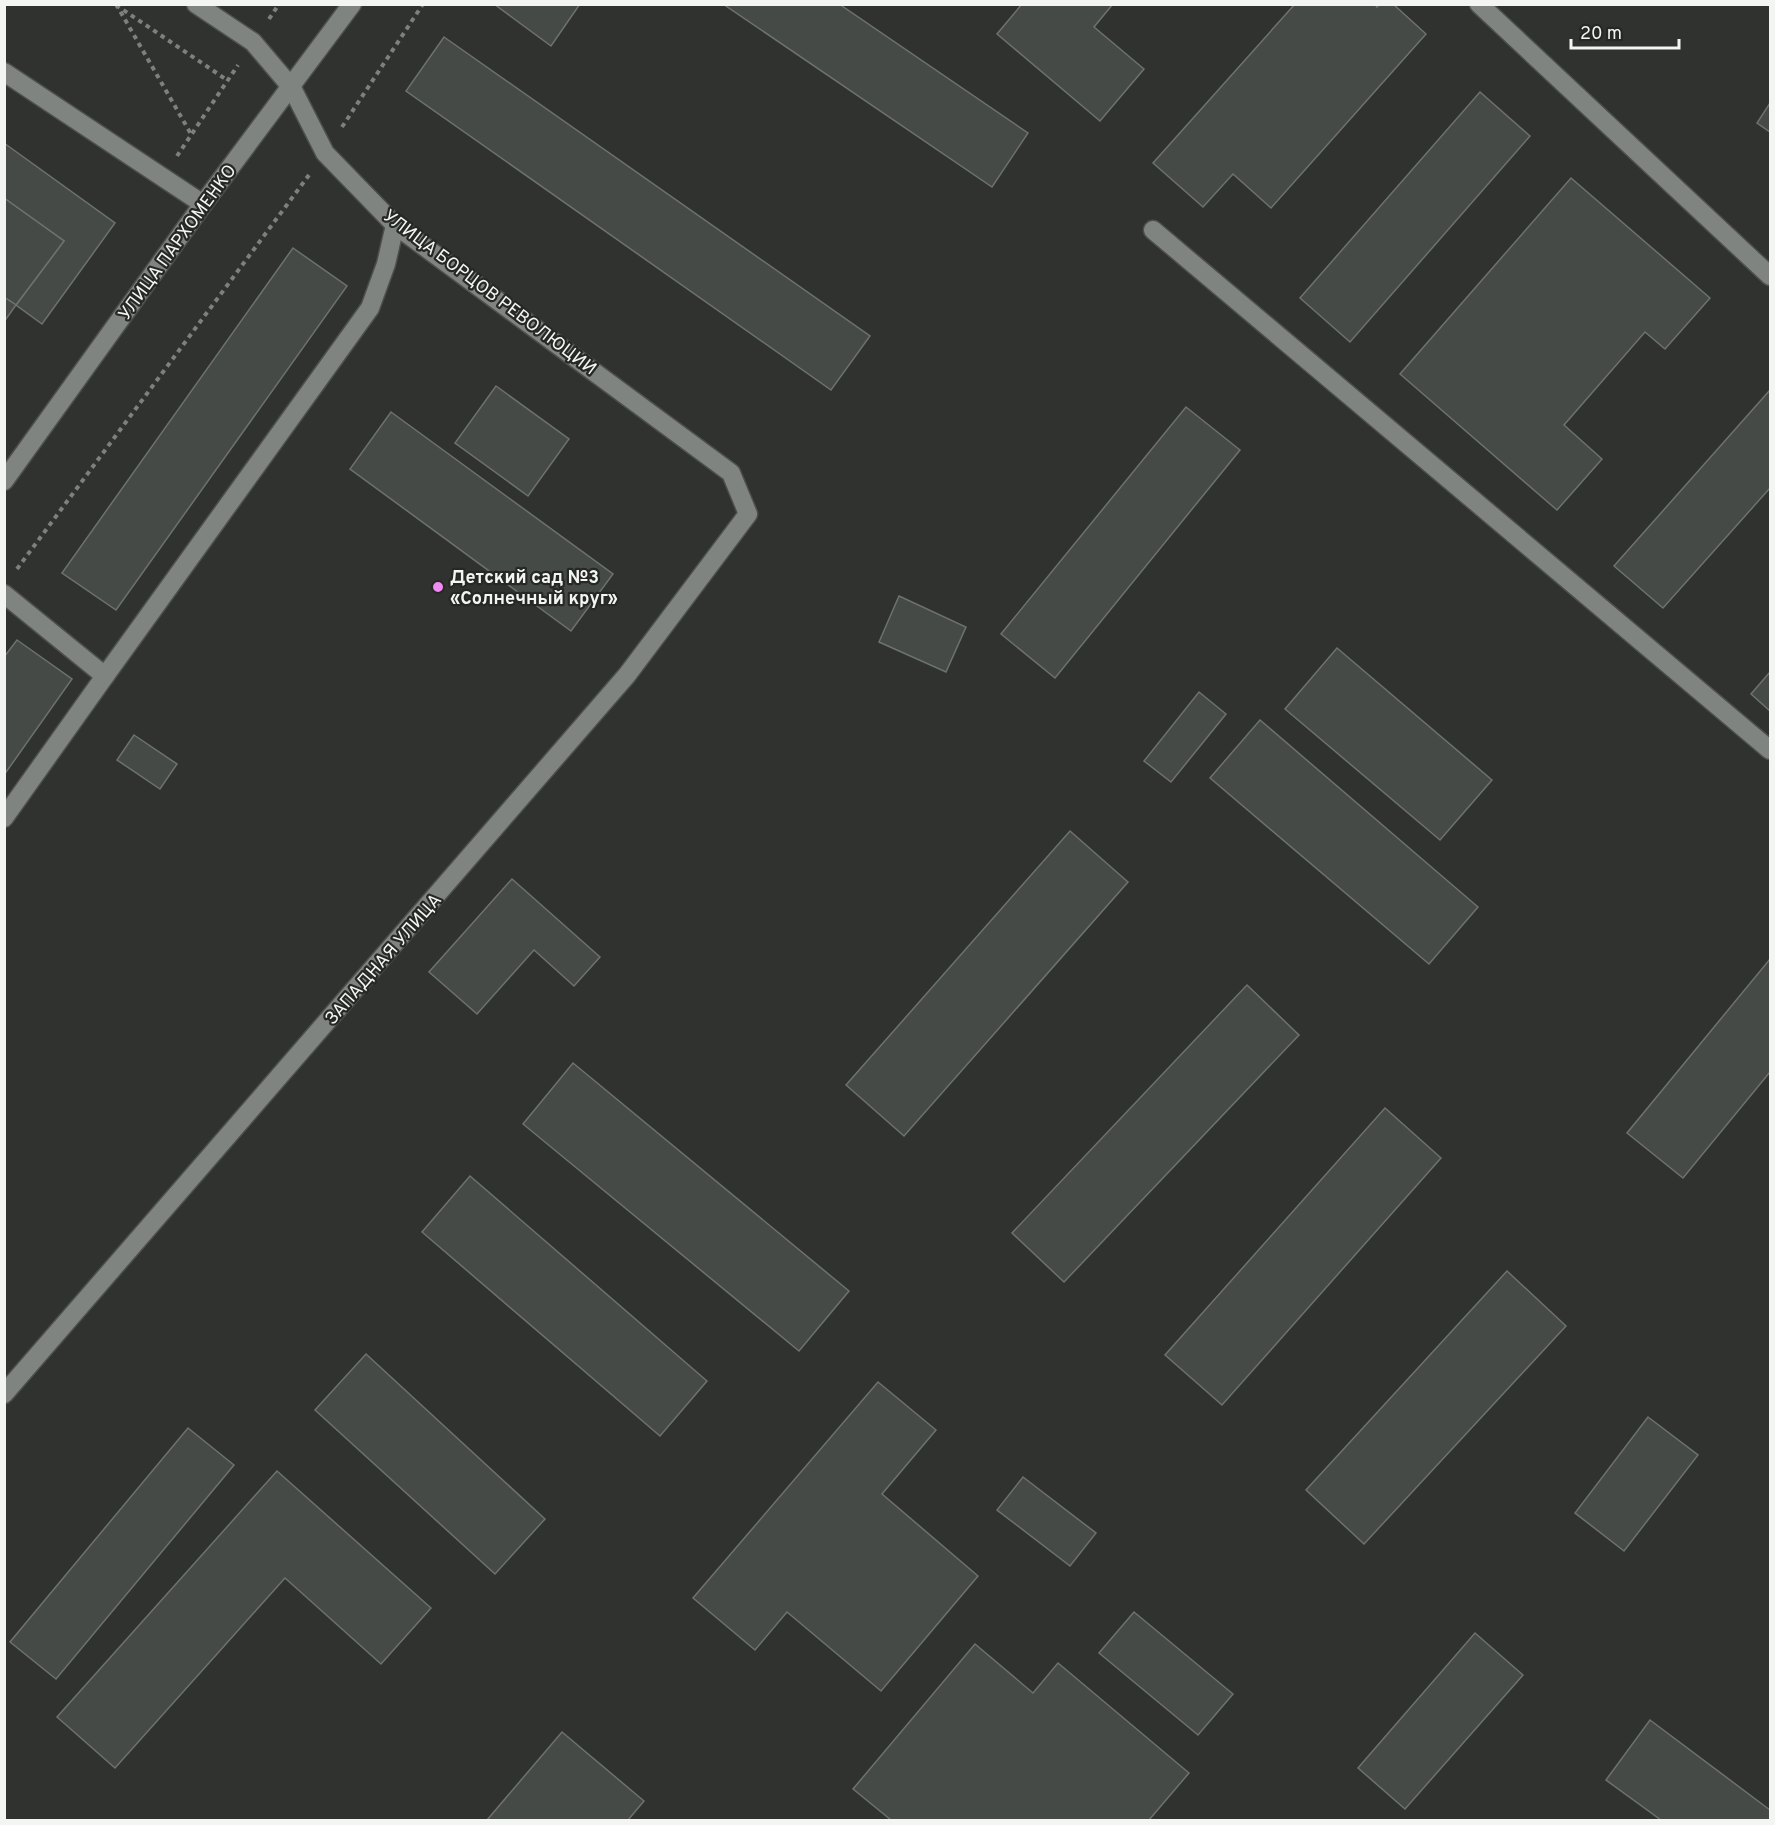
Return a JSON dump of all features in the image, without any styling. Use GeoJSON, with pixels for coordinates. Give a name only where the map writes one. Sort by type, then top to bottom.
{"type":"FeatureCollection","features":[{"type":"Feature","properties":{"kind":"street","name":"УЛИЦА БОРЦОВ РЕВОЛЮЦИИ"},"geometry":{"type":"LineString","coordinates":[[196,4],[253,42],[292,88],[325,153],[395,225],[731,473],[748,514]]}},
{"type":"Feature","properties":{"kind":"street","name":"УЛИЦА ПАРХОМЕНКО"},"geometry":{"type":"LineString","coordinates":[[4,481],[203,204],[292,88],[352,4]]}},
{"type":"Feature","properties":{"kind":"street"},"geometry":{"type":"LineString","coordinates":[[1479,4],[1770,276]]}},
{"type":"Feature","properties":{"kind":"street"},"geometry":{"type":"LineString","coordinates":[[4,72],[203,204]]}},
{"type":"Feature","properties":{"kind":"street"},"geometry":{"type":"LineString","coordinates":[[4,818],[370,308],[386,264],[395,225]]}},
{"type":"Feature","properties":{"kind":"street"},"geometry":{"type":"LineString","coordinates":[[1153,230],[1770,750]]}},
{"type":"Feature","properties":{"kind":"street","name":"ЗАПАДНАЯ УЛИЦА"},"geometry":{"type":"LineString","coordinates":[[4,1394],[627,675],[748,514]]}},
{"type":"Feature","properties":{"kind":"street"},"geometry":{"type":"LineString","coordinates":[[8,585],[105,676]]}},
{"type":"Feature","properties":{"kind":"path"},"geometry":{"type":"LineString","coordinates":[[116,4],[227,80]]}},
{"type":"Feature","properties":{"kind":"path"},"geometry":{"type":"LineString","coordinates":[[116,4],[191,134]]}},
{"type":"Feature","properties":{"kind":"path"},"geometry":{"type":"LineString","coordinates":[[163,177],[279,4]]}},
{"type":"Feature","properties":{"kind":"path"},"geometry":{"type":"LineString","coordinates":[[8,585],[325,153],[423,4]]}},
{"type":"Feature","properties":{"kind":"building"},"geometry":{"type":"Polygon","coordinates":[[[494,4],[580,4],[551,46],[494,4]]]}},
{"type":"Feature","properties":{"kind":"building"},"geometry":{"type":"Polygon","coordinates":[[[723,4],[839,4],[1028,133],[992,187],[723,4]]]}},
{"type":"Feature","properties":{"kind":"building"},"geometry":{"type":"Polygon","coordinates":[[[1022,4],[1113,4],[1094,27],[1144,69],[1100,121],[997,34],[1022,4]]]}},
{"type":"Feature","properties":{"kind":"building"},"geometry":{"type":"Polygon","coordinates":[[[1295,4],[1375,4],[1377,7],[1380,4],[1393,4],[1426,34],[1271,208],[1233,174],[1203,207],[1153,163],[1295,4]]]}},
{"type":"Feature","properties":{"kind":"building"},"geometry":{"type":"Polygon","coordinates":[[[444,37],[870,336],[831,390],[406,91],[444,37]]]}},
{"type":"Feature","properties":{"kind":"building"},"geometry":{"type":"Polygon","coordinates":[[[1480,92],[1530,136],[1350,342],[1300,298],[1480,92]]]}},
{"type":"Feature","properties":{"kind":"building"},"geometry":{"type":"Polygon","coordinates":[[[1770,103],[1770,132],[1757,123],[1770,103]]]}},
{"type":"Feature","properties":{"kind":"building"},"geometry":{"type":"Polygon","coordinates":[[[4,143],[115,223],[42,324],[16,305],[64,241],[4,198],[4,143]]]}},
{"type":"Feature","properties":{"kind":"building"},"geometry":{"type":"Polygon","coordinates":[[[1571,178],[1710,298],[1665,349],[1645,332],[1564,425],[1602,459],[1557,510],[1400,374],[1571,178]]]}},
{"type":"Feature","properties":{"kind":"building"},"geometry":{"type":"Polygon","coordinates":[[[4,198],[64,241],[16,305],[4,297],[4,198]]]}},
{"type":"Feature","properties":{"kind":"building"},"geometry":{"type":"Polygon","coordinates":[[[293,248],[347,286],[116,610],[62,573],[293,248]]]}},
{"type":"Feature","properties":{"kind":"building"},"geometry":{"type":"Polygon","coordinates":[[[4,297],[16,305],[4,322],[4,297]]]}},
{"type":"Feature","properties":{"kind":"building"},"geometry":{"type":"Polygon","coordinates":[[[496,386],[569,439],[528,496],[455,443],[496,386]]]}},
{"type":"Feature","properties":{"kind":"building"},"geometry":{"type":"Polygon","coordinates":[[[1770,390],[1770,488],[1663,608],[1614,566],[1770,390]]]}},
{"type":"Feature","properties":{"kind":"building"},"geometry":{"type":"Polygon","coordinates":[[[1186,407],[1240,450],[1055,678],[1001,634],[1186,407]]]}},
{"type":"Feature","properties":{"kind":"building"},"geometry":{"type":"Polygon","coordinates":[[[391,412],[613,574],[571,631],[350,469],[391,412]]]}},
{"type":"Feature","properties":{"kind":"building"},"geometry":{"type":"Polygon","coordinates":[[[899,596],[966,627],[946,672],[879,642],[899,596]]]}},
{"type":"Feature","properties":{"kind":"building"},"geometry":{"type":"Polygon","coordinates":[[[17,640],[72,679],[4,775],[4,657],[17,640]]]}},
{"type":"Feature","properties":{"kind":"building"},"geometry":{"type":"Polygon","coordinates":[[[1337,648],[1492,780],[1440,840],[1285,709],[1337,648]]]}},
{"type":"Feature","properties":{"kind":"building"},"geometry":{"type":"Polygon","coordinates":[[[1770,672],[1770,711],[1751,694],[1770,672]]]}},
{"type":"Feature","properties":{"kind":"building"},"geometry":{"type":"Polygon","coordinates":[[[1199,692],[1226,714],[1171,782],[1144,761],[1199,692]]]}},
{"type":"Feature","properties":{"kind":"building"},"geometry":{"type":"Polygon","coordinates":[[[1260,720],[1478,907],[1429,964],[1210,778],[1260,720]]]}},
{"type":"Feature","properties":{"kind":"building"},"geometry":{"type":"Polygon","coordinates":[[[134,735],[177,764],[160,789],[117,760],[134,735]]]}},
{"type":"Feature","properties":{"kind":"building"},"geometry":{"type":"Polygon","coordinates":[[[1070,831],[1128,882],[904,1136],[846,1085],[1070,831]]]}},
{"type":"Feature","properties":{"kind":"building"},"geometry":{"type":"Polygon","coordinates":[[[512,879],[600,957],[574,986],[534,950],[477,1014],[429,972],[512,879]]]}},
{"type":"Feature","properties":{"kind":"building"},"geometry":{"type":"Polygon","coordinates":[[[1770,959],[1770,1072],[1683,1178],[1627,1133],[1770,959]]]}},
{"type":"Feature","properties":{"kind":"building"},"geometry":{"type":"Polygon","coordinates":[[[1247,985],[1299,1035],[1064,1282],[1012,1233],[1247,985]]]}},
{"type":"Feature","properties":{"kind":"building"},"geometry":{"type":"Polygon","coordinates":[[[573,1063],[849,1291],[799,1351],[523,1124],[573,1063]]]}},
{"type":"Feature","properties":{"kind":"building"},"geometry":{"type":"Polygon","coordinates":[[[1385,1108],[1441,1158],[1222,1405],[1165,1355],[1385,1108]]]}},
{"type":"Feature","properties":{"kind":"building"},"geometry":{"type":"Polygon","coordinates":[[[470,1176],[707,1381],[660,1436],[422,1232],[470,1176]]]}},
{"type":"Feature","properties":{"kind":"building"},"geometry":{"type":"Polygon","coordinates":[[[1507,1271],[1566,1326],[1364,1544],[1306,1490],[1507,1271]]]}},
{"type":"Feature","properties":{"kind":"building"},"geometry":{"type":"Polygon","coordinates":[[[366,1354],[545,1519],[495,1574],[315,1410],[366,1354]]]}},
{"type":"Feature","properties":{"kind":"building"},"geometry":{"type":"Polygon","coordinates":[[[878,1382],[936,1430],[882,1494],[978,1576],[881,1691],[787,1612],[755,1650],[693,1598],[878,1382]]]}},
{"type":"Feature","properties":{"kind":"building"},"geometry":{"type":"Polygon","coordinates":[[[1648,1417],[1698,1455],[1624,1551],[1575,1513],[1648,1417]]]}},
{"type":"Feature","properties":{"kind":"building"},"geometry":{"type":"Polygon","coordinates":[[[188,1428],[234,1465],[56,1679],[10,1642],[188,1428]]]}},
{"type":"Feature","properties":{"kind":"building"},"geometry":{"type":"Polygon","coordinates":[[[277,1471],[431,1608],[381,1664],[285,1578],[115,1768],[57,1717],[277,1471]]]}},
{"type":"Feature","properties":{"kind":"building"},"geometry":{"type":"Polygon","coordinates":[[[1023,1477],[1096,1533],[1070,1566],[997,1510],[1023,1477]]]}},
{"type":"Feature","properties":{"kind":"building"},"geometry":{"type":"Polygon","coordinates":[[[1134,1612],[1233,1694],[1198,1735],[1099,1653],[1134,1612]]]}},
{"type":"Feature","properties":{"kind":"building"},"geometry":{"type":"Polygon","coordinates":[[[1475,1633],[1523,1675],[1405,1809],[1358,1768],[1475,1633]]]}},
{"type":"Feature","properties":{"kind":"building"},"geometry":{"type":"Polygon","coordinates":[[[975,1644],[1033,1693],[1058,1663],[1189,1773],[1149,1820],[891,1820],[853,1789],[975,1644]]]}},
{"type":"Feature","properties":{"kind":"building"},"geometry":{"type":"Polygon","coordinates":[[[1650,1720],[1770,1810],[1770,1820],[1661,1820],[1606,1780],[1650,1720]]]}},
{"type":"Feature","properties":{"kind":"building"},"geometry":{"type":"Polygon","coordinates":[[[562,1732],[644,1801],[628,1820],[487,1820],[562,1732]]]}},
{"type":"Feature","properties":{"kind":"place","name":"Детский сад №3 «Солнечный круг»"},"geometry":{"type":"Point","coordinates":[438,587]}}]}
